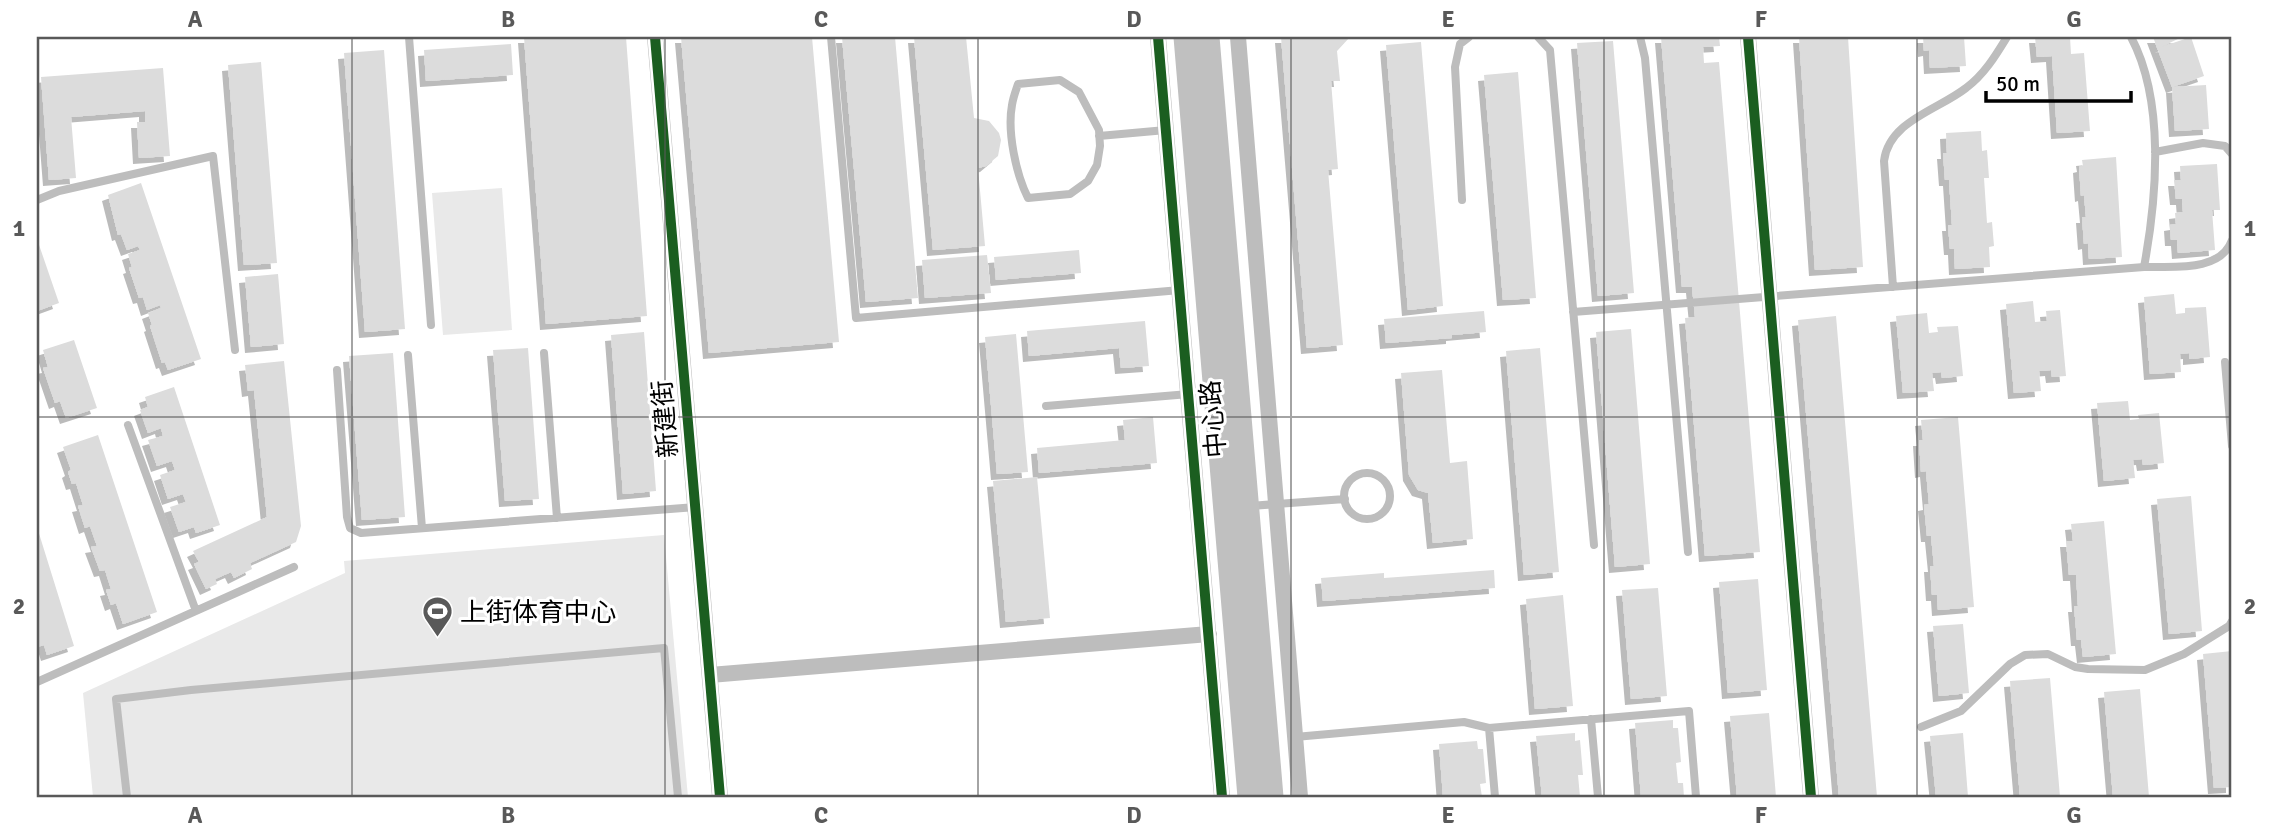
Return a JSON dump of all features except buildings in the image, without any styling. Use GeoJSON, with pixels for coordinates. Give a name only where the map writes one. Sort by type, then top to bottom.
{"type":"FeatureCollection","features":[{"type":"Feature","properties":{"kind":"main road","name":"中心路"},"geometry":{"type":"LineString","coordinates":[[1185,37],[1249,797]]}},
{"type":"Feature","properties":{"kind":"main road","name":"中心路"},"geometry":{"type":"LineString","coordinates":[[1208,37],[1272,797]]}},
{"type":"Feature","properties":{"kind":"street","name":"新建街"},"geometry":{"type":"LineString","coordinates":[[655,37],[720,797]]}},
{"type":"Feature","properties":{"kind":"street"},"geometry":{"type":"LineString","coordinates":[[1158,37],[1222,797]]}},
{"type":"Feature","properties":{"kind":"street"},"geometry":{"type":"LineString","coordinates":[[1238,37],[1300,797]]}},
{"type":"Feature","properties":{"kind":"street"},"geometry":{"type":"LineString","coordinates":[[1748,37],[1811,797]]}},
{"type":"Feature","properties":{"kind":"street"},"geometry":{"type":"LineString","coordinates":[[710,674],[1209,634]]}},
{"type":"Feature","properties":{"kind":"lane"},"geometry":{"type":"LineString","coordinates":[[409,37],[431,325]]}},
{"type":"Feature","properties":{"kind":"lane"},"geometry":{"type":"LineString","coordinates":[[831,37],[856,318],[1180,290]]}},
{"type":"Feature","properties":{"kind":"lane"},"geometry":{"type":"LineString","coordinates":[[1462,200],[1455,67],[1460,44],[1469,37]]}},
{"type":"Feature","properties":{"kind":"lane"},"geometry":{"type":"LineString","coordinates":[[1538,37],[1550,50],[1594,545]]}},
{"type":"Feature","properties":{"kind":"lane"},"geometry":{"type":"LineString","coordinates":[[1640,37],[1646,58],[1689,552]]}},
{"type":"Feature","properties":{"kind":"lane"},"geometry":{"type":"LineString","coordinates":[[1893,287],[1884,161],[1886,147],[1903,127],[1968,87],[1992,61],[2007,37]]}},
{"type":"Feature","properties":{"kind":"lane"},"geometry":{"type":"LineString","coordinates":[[2131,37],[2148,75],[2155,152],[2154,215],[2144,267]]}},
{"type":"Feature","properties":{"kind":"lane"},"geometry":{"type":"LineString","coordinates":[[1060,80],[1079,92],[1099,136],[1097,166],[1088,181],[1070,194],[1028,198],[1019,180],[1013,141],[1011,106],[1018,84],[1060,80]]}},
{"type":"Feature","properties":{"kind":"lane"},"geometry":{"type":"LineString","coordinates":[[1099,136],[1166,130]]}},
{"type":"Feature","properties":{"kind":"lane"},"geometry":{"type":"LineString","coordinates":[[2155,152],[2203,143],[2225,146],[2232,154]]}},
{"type":"Feature","properties":{"kind":"lane"},"geometry":{"type":"LineString","coordinates":[[37,200],[59,191],[213,156],[235,350]]}},
{"type":"Feature","properties":{"kind":"lane"},"geometry":{"type":"LineString","coordinates":[[1573,312],[2144,267],[2202,265],[2218,258],[2230,247],[2232,240]]}},
{"type":"Feature","properties":{"kind":"lane"},"geometry":{"type":"LineString","coordinates":[[544,353],[557,518]]}},
{"type":"Feature","properties":{"kind":"lane"},"geometry":{"type":"LineString","coordinates":[[408,355],[422,528]]}},
{"type":"Feature","properties":{"kind":"lane"},"geometry":{"type":"LineString","coordinates":[[2225,362],[2232,446]]}},
{"type":"Feature","properties":{"kind":"lane"},"geometry":{"type":"LineString","coordinates":[[337,370],[350,528],[361,533],[696,507]]}},
{"type":"Feature","properties":{"kind":"lane"},"geometry":{"type":"LineString","coordinates":[[1046,406],[1189,394]]}},
{"type":"Feature","properties":{"kind":"lane"},"geometry":{"type":"LineString","coordinates":[[128,425],[196,611]]}},
{"type":"Feature","properties":{"kind":"lane"},"geometry":{"type":"LineString","coordinates":[[1365,472],[1381,477],[1390,491],[1387,508],[1373,518],[1357,516],[1350,511],[1345,499],[1348,483],[1356,475],[1365,472]]}},
{"type":"Feature","properties":{"kind":"lane"},"geometry":{"type":"LineString","coordinates":[[1248,506],[1345,499]]}},
{"type":"Feature","properties":{"kind":"lane"},"geometry":{"type":"LineString","coordinates":[[37,682],[294,567]]}},
{"type":"Feature","properties":{"kind":"lane"},"geometry":{"type":"LineString","coordinates":[[1921,727],[1961,711],[2010,664],[2025,655],[2048,654],[2075,667],[2088,669],[2145,670],[2184,654],[2229,626],[2232,621]]}},
{"type":"Feature","properties":{"kind":"lane"},"geometry":{"type":"LineString","coordinates":[[127,797],[116,699],[664,648],[678,797]]}},
{"type":"Feature","properties":{"kind":"lane"},"geometry":{"type":"LineString","coordinates":[[1295,737],[1464,722],[1489,728],[1689,711],[1696,797]]}},
{"type":"Feature","properties":{"kind":"lane"},"geometry":{"type":"LineString","coordinates":[[1591,719],[1598,797]]}},
{"type":"Feature","properties":{"kind":"lane"},"geometry":{"type":"LineString","coordinates":[[1489,728],[1495,797]]}},
{"type":"Feature","properties":{"kind":"shaded area"},"geometry":{"type":"Polygon","coordinates":[[[502,188],[512,330],[443,335],[432,193],[502,188]]]}},
{"type":"Feature","properties":{"kind":"shaded area","name":"上街体育中心"},"geometry":{"type":"Polygon","coordinates":[[[664,535],[688,797],[93,797],[83,693],[345,573],[344,561],[664,535]]]}},
{"type":"Feature","properties":{"kind":"cycle path"},"geometry":{"type":"LineString","coordinates":[[655,37],[720,797]]}},
{"type":"Feature","properties":{"kind":"cycle path"},"geometry":{"type":"LineString","coordinates":[[1158,37],[1222,797]]}},
{"type":"Feature","properties":{"kind":"cycle path"},"geometry":{"type":"LineString","coordinates":[[1748,37],[1811,797]]}},
{"type":"Feature","properties":{"kind":"place","name":"上街体育中心"},"geometry":{"type":"Point","coordinates":[437,639]}}]}
